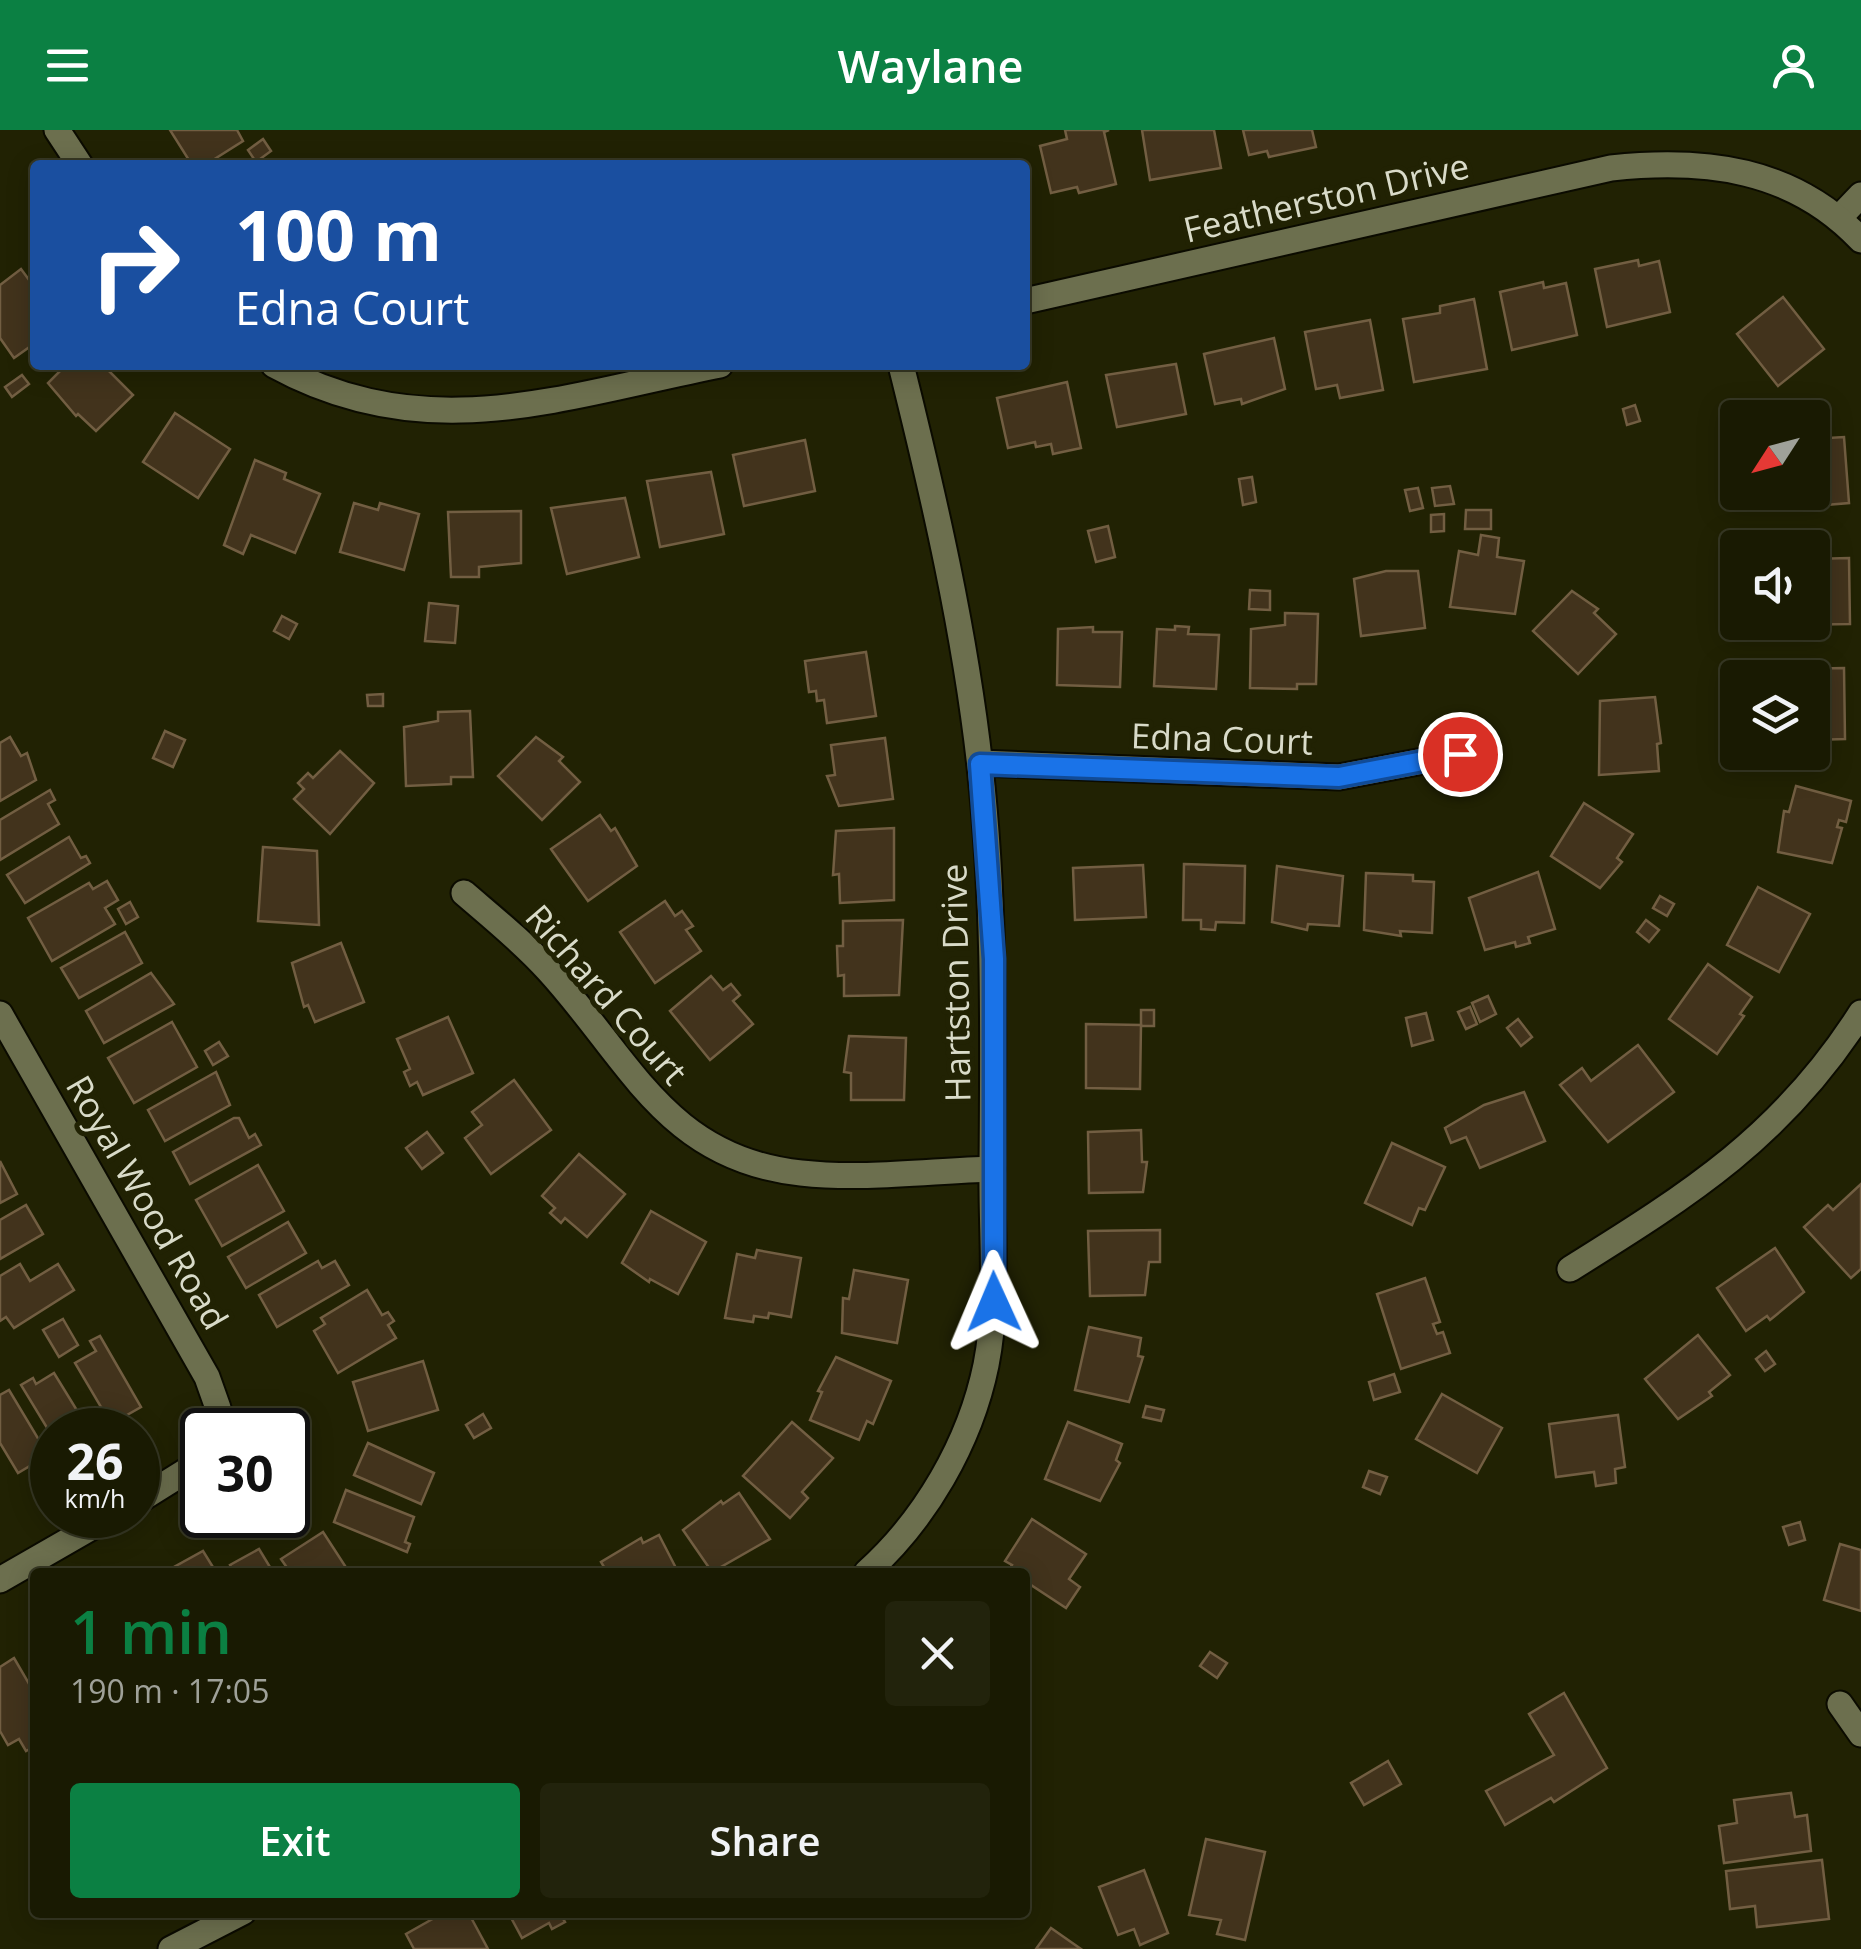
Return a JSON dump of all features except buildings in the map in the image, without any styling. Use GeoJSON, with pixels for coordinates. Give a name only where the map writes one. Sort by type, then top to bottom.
{"type":"FeatureCollection","features":[{"type":"Feature","properties":{"kind":"street"},"geometry":{"type":"LineString","coordinates":[[57,130],[77,160]]}},
{"type":"Feature","properties":{"kind":"street","name":"Featherston Drive"},"geometry":{"type":"LineString","coordinates":[[1030,300],[1611,168],[1670,161],[1732,167],[1786,184],[1840,217],[1861,240]]}},
{"type":"Feature","properties":{"kind":"street"},"geometry":{"type":"LineString","coordinates":[[1840,217],[1861,195]]}},
{"type":"Feature","properties":{"kind":"street"},"geometry":{"type":"LineString","coordinates":[[283,370],[306,382],[381,404],[452,412],[553,404],[699,370]]}},
{"type":"Feature","properties":{"kind":"street","name":"Hartston Drive"},"geometry":{"type":"LineString","coordinates":[[871,1568],[888,1553],[951,1463],[986,1366],[994,1302],[994,959],[980,764],[952,592],[902,370]]}},
{"type":"Feature","properties":{"kind":"street","name":"Edna Court"},"geometry":{"type":"LineString","coordinates":[[980,764],[1339,777],[1460,754]]}},
{"type":"Feature","properties":{"kind":"street","name":"Richard Court"},"geometry":{"type":"LineString","coordinates":[[464,893],[550,972],[635,1083],[667,1116],[705,1143],[746,1162],[801,1173],[992,1169]]}},
{"type":"Feature","properties":{"kind":"street"},"geometry":{"type":"LineString","coordinates":[[1570,1269],[1662,1212],[1776,1124],[1826,1069],[1861,1014]]}},
{"type":"Feature","properties":{"kind":"street","name":"Royal Wood Road"},"geometry":{"type":"LineString","coordinates":[[4,1028],[207,1377],[218,1408]]}},
{"type":"Feature","properties":{"kind":"street"},"geometry":{"type":"LineString","coordinates":[[0,1580],[73,1538]]}},
{"type":"Feature","properties":{"kind":"street"},"geometry":{"type":"LineString","coordinates":[[1840,1704],[1861,1734]]}},
{"type":"Feature","properties":{"kind":"street"},"geometry":{"type":"LineString","coordinates":[[171,1949],[231,1918]]}},
{"type":"Feature","properties":{"kind":"route"},"geometry":{"type":"LineString","coordinates":[[994,1302],[994,959],[980,764],[1339,777],[1400,769],[1460,754]]}}]}
